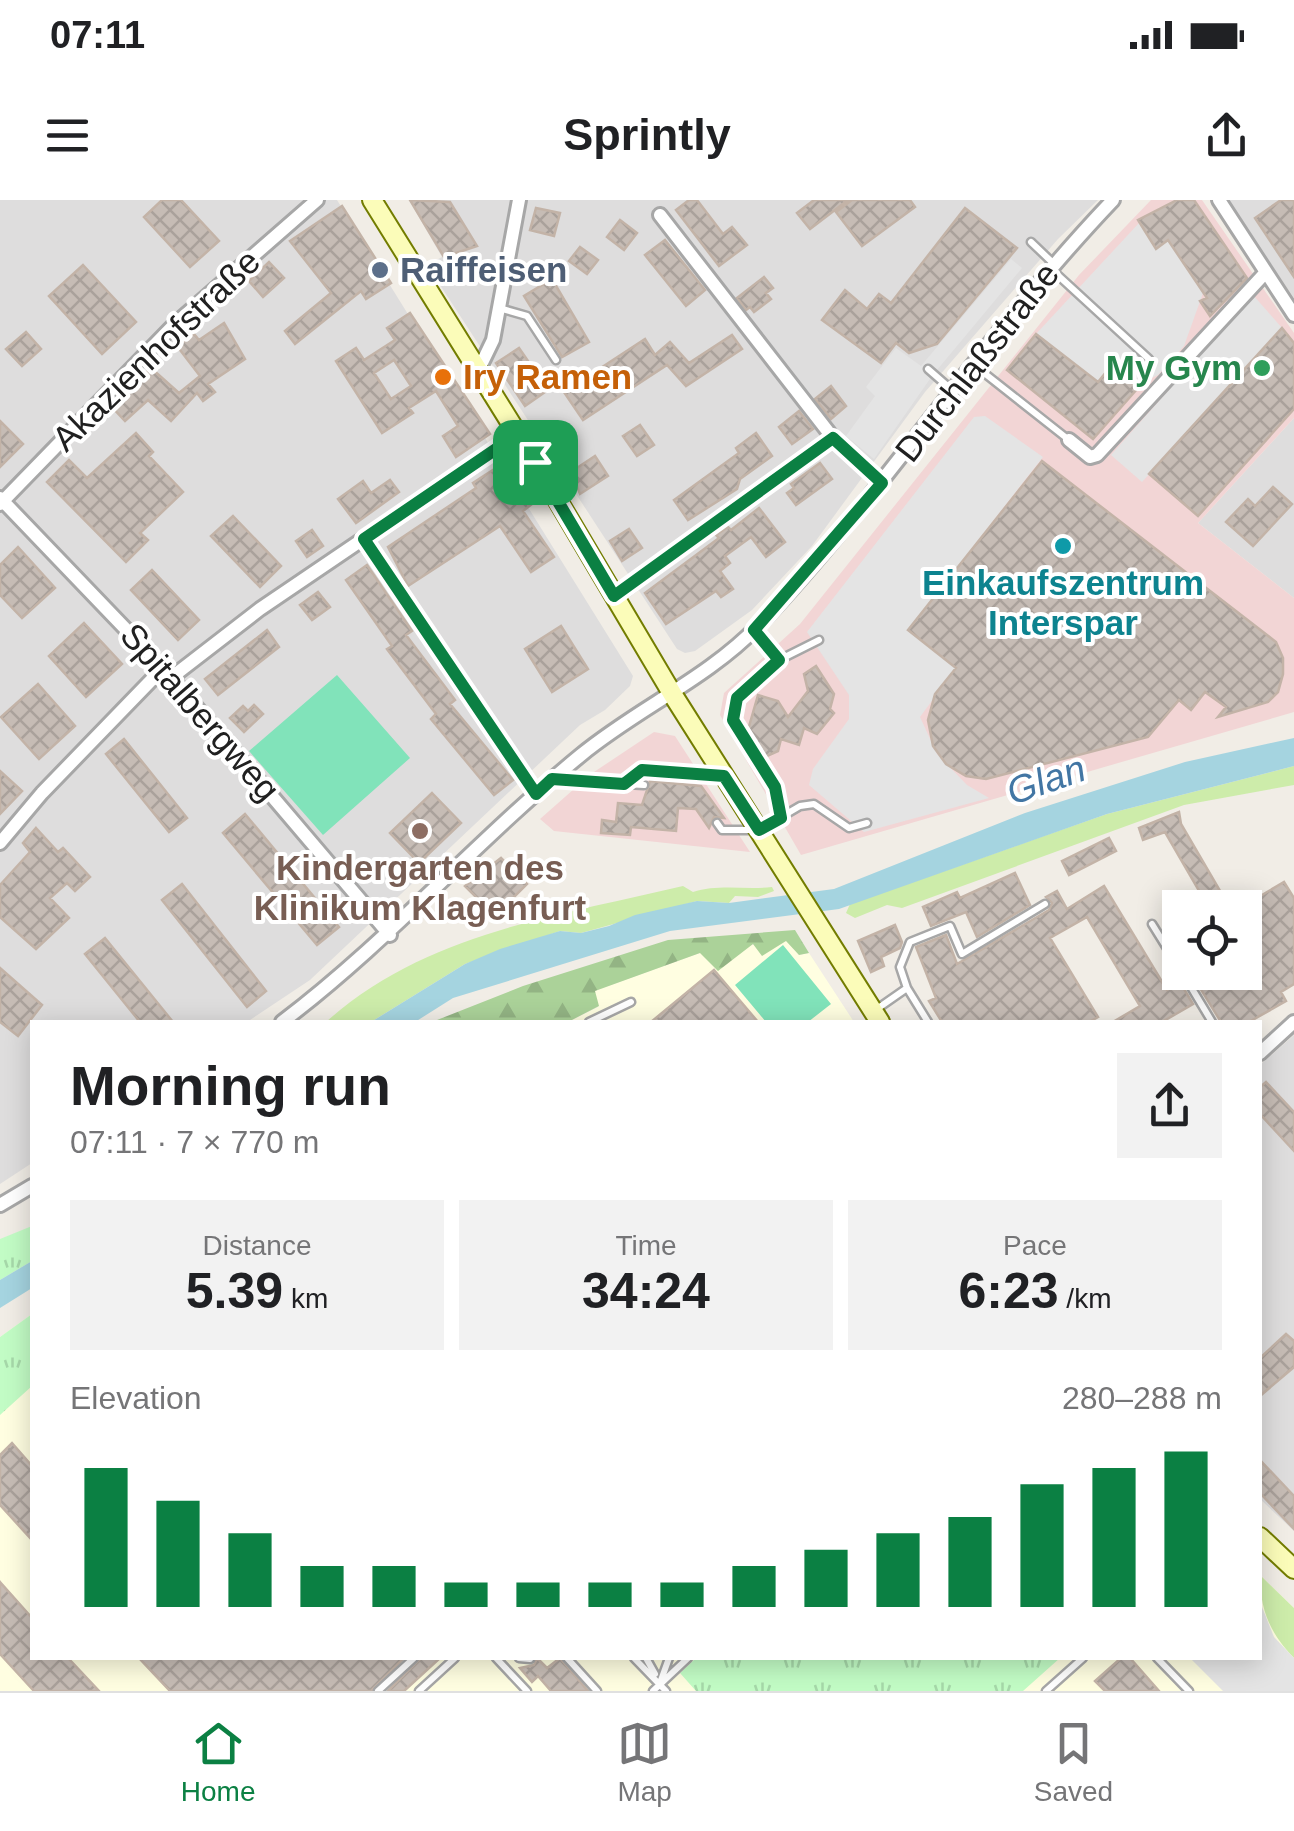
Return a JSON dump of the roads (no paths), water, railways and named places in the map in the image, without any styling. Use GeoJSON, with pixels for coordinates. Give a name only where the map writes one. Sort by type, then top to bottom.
{"type":"FeatureCollection","features":[{"type":"Feature","properties":{"kind":"main road"},"geometry":{"type":"LineString","coordinates":[[372,200],[518,434],[672,695],[876,1017]]}},
{"type":"Feature","properties":{"kind":"main road"},"geometry":{"type":"LineString","coordinates":[[1262,1539],[1291,1562]]}},
{"type":"Feature","properties":{"kind":"street","name":"Akazienhofstraße"},"geometry":{"type":"LineString","coordinates":[[1,501],[174,326],[317,200]]}},
{"type":"Feature","properties":{"kind":"street"},"geometry":{"type":"LineString","coordinates":[[478,372],[493,340],[519,200]]}},
{"type":"Feature","properties":{"kind":"street","name":"Durchlaßstraße"},"geometry":{"type":"LineString","coordinates":[[284,1020],[390,935],[586,750],[672,695],[754,630],[882,483],[1051,265],[1113,200]]}},
{"type":"Feature","properties":{"kind":"street"},"geometry":{"type":"LineString","coordinates":[[1219,200],[1294,315]]}},
{"type":"Feature","properties":{"kind":"street"},"geometry":{"type":"LineString","coordinates":[[660,215],[833,438],[882,483]]}},
{"type":"Feature","properties":{"kind":"street"},"geometry":{"type":"LineString","coordinates":[[1068,440],[1090,457],[1097,456],[1266,272]]}},
{"type":"Feature","properties":{"kind":"street"},"geometry":{"type":"LineString","coordinates":[[0,844],[42,793],[168,673],[518,434]]}},
{"type":"Feature","properties":{"kind":"street"},"geometry":{"type":"LineString","coordinates":[[614,596],[833,438]]}},
{"type":"Feature","properties":{"kind":"street","name":"Spitalbergweg"},"geometry":{"type":"LineString","coordinates":[[1,501],[168,673],[390,935]]}},
{"type":"Feature","properties":{"kind":"street"},"geometry":{"type":"LineString","coordinates":[[364,539],[536,794]]}},
{"type":"Feature","properties":{"kind":"street"},"geometry":{"type":"LineString","coordinates":[[1262,1051],[1294,1022]]}},
{"type":"Feature","properties":{"kind":"street"},"geometry":{"type":"LineString","coordinates":[[0,1204],[30,1187]]}},
{"type":"Feature","properties":{"kind":"lane"},"geometry":{"type":"LineString","coordinates":[[1032,242],[1149,359]]}},
{"type":"Feature","properties":{"kind":"lane"},"geometry":{"type":"LineString","coordinates":[[498,308],[527,316],[556,360]]}},
{"type":"Feature","properties":{"kind":"lane"},"geometry":{"type":"LineString","coordinates":[[972,364],[1068,440]]}},
{"type":"Feature","properties":{"kind":"lane"},"geometry":{"type":"LineString","coordinates":[[928,370],[952,390]]}},
{"type":"Feature","properties":{"kind":"lane"},"geometry":{"type":"LineString","coordinates":[[754,630],[779,660]]}},
{"type":"Feature","properties":{"kind":"lane"},"geometry":{"type":"LineString","coordinates":[[781,818],[775,787],[733,720],[737,698],[779,660],[819,640]]}},
{"type":"Feature","properties":{"kind":"lane"},"geometry":{"type":"LineString","coordinates":[[624,784],[642,770],[724,776]]}},
{"type":"Feature","properties":{"kind":"lane"},"geometry":{"type":"LineString","coordinates":[[552,779],[644,785]]}},
{"type":"Feature","properties":{"kind":"lane"},"geometry":{"type":"LineString","coordinates":[[717,824],[722,830],[759,830],[814,804],[849,828],[868,823]]}},
{"type":"Feature","properties":{"kind":"lane"},"geometry":{"type":"LineString","coordinates":[[927,1020],[907,988],[900,967],[910,942],[950,926],[962,954],[1045,904]]}},
{"type":"Feature","properties":{"kind":"lane"},"geometry":{"type":"LineString","coordinates":[[1152,924],[1162,940]]}},
{"type":"Feature","properties":{"kind":"lane"},"geometry":{"type":"LineString","coordinates":[[876,1017],[907,988]]}},
{"type":"Feature","properties":{"kind":"lane"},"geometry":{"type":"LineString","coordinates":[[1193,990],[1211,1020]]}},
{"type":"Feature","properties":{"kind":"lane"},"geometry":{"type":"LineString","coordinates":[[593,1020],[631,1002]]}},
{"type":"Feature","properties":{"kind":"lane"},"geometry":{"type":"LineString","coordinates":[[378,1691],[412,1660]]}},
{"type":"Feature","properties":{"kind":"lane"},"geometry":{"type":"LineString","coordinates":[[419,1691],[453,1660]]}},
{"type":"Feature","properties":{"kind":"lane"},"geometry":{"type":"LineString","coordinates":[[498,1660],[527,1691]]}},
{"type":"Feature","properties":{"kind":"lane"},"geometry":{"type":"LineString","coordinates":[[568,1660],[597,1691]]}},
{"type":"Feature","properties":{"kind":"lane"},"geometry":{"type":"LineString","coordinates":[[636,1660],[663,1688]]}},
{"type":"Feature","properties":{"kind":"lane"},"geometry":{"type":"LineString","coordinates":[[647,1660],[663,1688]]}},
{"type":"Feature","properties":{"kind":"lane"},"geometry":{"type":"LineString","coordinates":[[663,1688],[669,1660]]}},
{"type":"Feature","properties":{"kind":"lane"},"geometry":{"type":"LineString","coordinates":[[652,1691],[663,1688],[686,1660]]}},
{"type":"Feature","properties":{"kind":"lane"},"geometry":{"type":"LineString","coordinates":[[1046,1691],[1081,1660]]}},
{"type":"Feature","properties":{"kind":"lane"},"geometry":{"type":"LineString","coordinates":[[1158,1660],[1188,1691]]}},
{"type":"Feature","properties":{"kind":"water"},"geometry":{"type":"Polygon","coordinates":[[[1294,738],[1294,766],[1107,814],[839,909],[670,931],[453,998],[418,1020],[374,1020],[465,964],[500,949],[560,931],[581,933],[697,901],[729,903],[834,889],[1025,813],[1185,762],[1294,738]]]}},
{"type":"Feature","properties":{"kind":"water"},"geometry":{"type":"Polygon","coordinates":[[[30,1262],[30,1289],[0,1308],[0,1280],[30,1262]]]}},
{"type":"Feature","properties":{"kind":"place","name":"Raiffeisen"},"geometry":{"type":"Point","coordinates":[380,270]}},
{"type":"Feature","properties":{"kind":"place","name":"My Gym"},"geometry":{"type":"Point","coordinates":[1262,368]}},
{"type":"Feature","properties":{"kind":"place","name":"Iry Ramen"},"geometry":{"type":"Point","coordinates":[443,377]}},
{"type":"Feature","properties":{"kind":"place","name":"Einkaufszentrum Interspar"},"geometry":{"type":"Point","coordinates":[1063,546]}},
{"type":"Feature","properties":{"kind":"place","name":"Kindergarten des Klinikum Klagenfurt"},"geometry":{"type":"Point","coordinates":[420,831]}},
{"type":"Feature","properties":{"kind":"water label","name":"Glan"},"geometry":{"type":"Point","coordinates":[1046,780]}}]}
